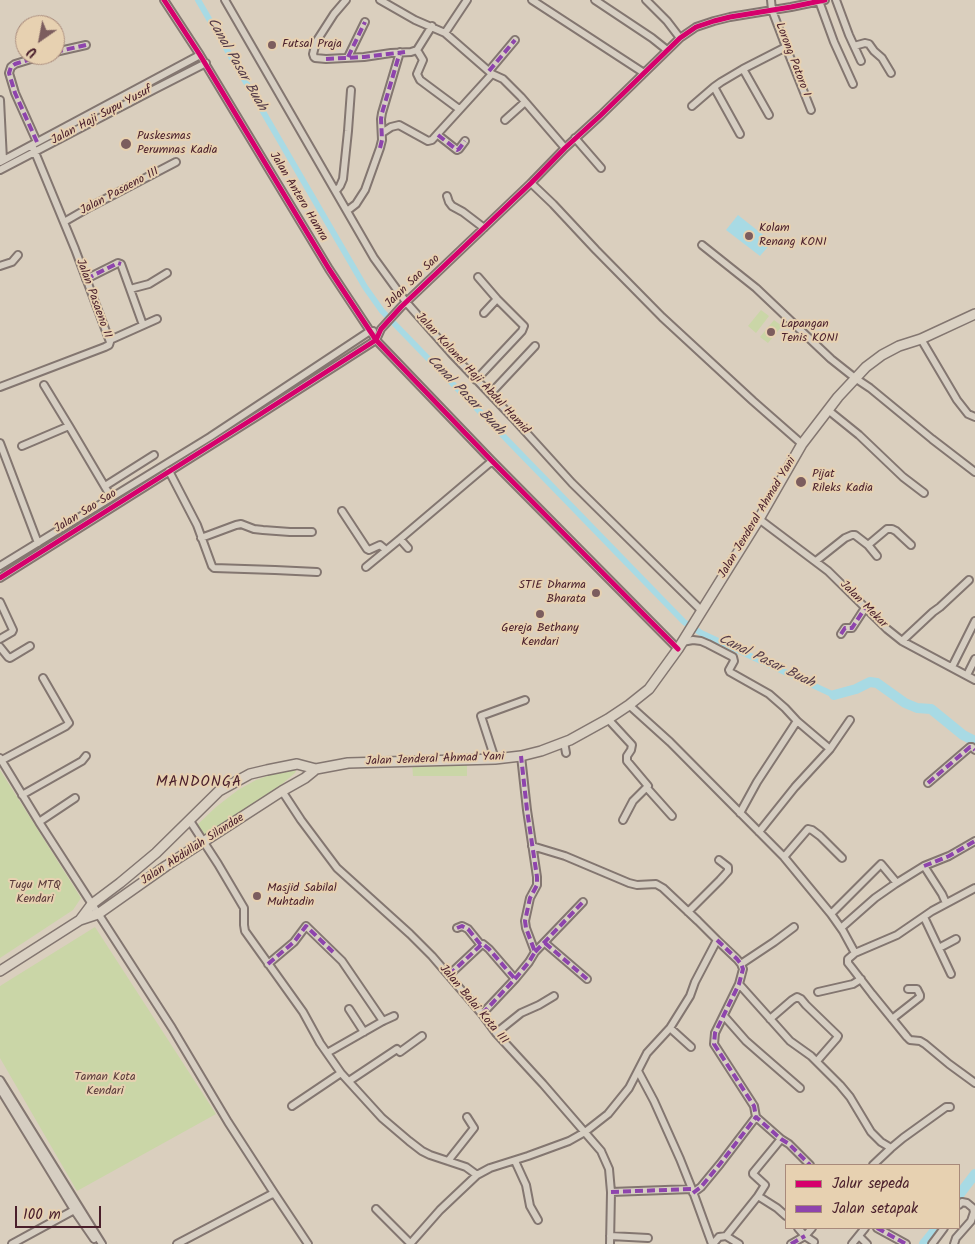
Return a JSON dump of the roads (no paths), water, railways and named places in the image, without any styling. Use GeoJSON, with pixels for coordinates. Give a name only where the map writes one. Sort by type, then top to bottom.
{"type":"FeatureCollection","features":[{"type":"Feature","properties":{"kind":"highway","name":"Jalan Jenderal Ahmad Yani"},"geometry":{"type":"LineString","coordinates":[[80,920],[92,904],[135,871],[190,821],[219,791],[250,774],[297,764],[316,769],[348,763],[495,759],[521,756],[541,751],[576,737],[629,705],[649,689],[682,642],[759,519],[802,444],[838,397],[866,367],[882,355],[975,314]]}},
{"type":"Feature","properties":{"kind":"highway"},"geometry":{"type":"LineString","coordinates":[[297,764],[301,780]]}},
{"type":"Feature","properties":{"kind":"highway","name":"Jalan Abdullah Silondae"},"geometry":{"type":"LineString","coordinates":[[0,971],[80,920],[98,914],[166,866],[316,769]]}},
{"type":"Feature","properties":{"kind":"street","name":"Jalan Antero Hamra"},"geometry":{"type":"LineString","coordinates":[[164,0],[206,63],[325,262],[376,340],[492,460],[682,642]]}},
{"type":"Feature","properties":{"kind":"street","name":"Jalan Kolonel Haji Abdul Hamid"},"geometry":{"type":"LineString","coordinates":[[225,0],[374,258],[404,305],[430,330],[572,483],[699,614]]}},
{"type":"Feature","properties":{"kind":"street"},"geometry":{"type":"LineString","coordinates":[[346,0],[334,14],[316,42],[313,54],[317,59],[364,57],[410,52],[416,50],[432,26]]}},
{"type":"Feature","properties":{"kind":"street"},"geometry":{"type":"LineString","coordinates":[[380,0],[415,20],[445,33],[490,72],[503,79],[565,148]]}},
{"type":"Feature","properties":{"kind":"street"},"geometry":{"type":"LineString","coordinates":[[445,33],[467,0]]}},
{"type":"Feature","properties":{"kind":"street"},"geometry":{"type":"LineString","coordinates":[[532,0],[644,74]]}},
{"type":"Feature","properties":{"kind":"street"},"geometry":{"type":"LineString","coordinates":[[595,0],[668,50]]}},
{"type":"Feature","properties":{"kind":"street"},"geometry":{"type":"LineString","coordinates":[[646,0],[680,38]]}},
{"type":"Feature","properties":{"kind":"street","name":"Lorong Patoro I"},"geometry":{"type":"LineString","coordinates":[[771,0],[772,10],[811,110]]}},
{"type":"Feature","properties":{"kind":"street"},"geometry":{"type":"LineString","coordinates":[[836,0],[861,61]]}},
{"type":"Feature","properties":{"kind":"street"},"geometry":{"type":"LineString","coordinates":[[822,1],[834,42],[853,84]]}},
{"type":"Feature","properties":{"kind":"street","name":"Jalan Sao Sao"},"geometry":{"type":"LineString","coordinates":[[0,578],[376,340],[381,329],[404,305],[680,38],[696,27],[714,21],[822,1]]}},
{"type":"Feature","properties":{"kind":"street"},"geometry":{"type":"LineString","coordinates":[[348,57],[365,22]]}},
{"type":"Feature","properties":{"kind":"street"},"geometry":{"type":"LineString","coordinates":[[382,133],[396,125],[428,141],[432,140],[515,40]]}},
{"type":"Feature","properties":{"kind":"street"},"geometry":{"type":"LineString","coordinates":[[854,46],[865,43],[869,44],[882,58],[891,73]]}},
{"type":"Feature","properties":{"kind":"street"},"geometry":{"type":"LineString","coordinates":[[65,50],[86,45]]}},
{"type":"Feature","properties":{"kind":"street"},"geometry":{"type":"LineString","coordinates":[[692,106],[725,80],[786,47]]}},
{"type":"Feature","properties":{"kind":"street"},"geometry":{"type":"LineString","coordinates":[[416,50],[423,60],[418,74],[420,80],[459,109]]}},
{"type":"Feature","properties":{"kind":"street"},"geometry":{"type":"LineString","coordinates":[[348,211],[356,204],[365,190],[380,148],[382,113],[400,52]]}},
{"type":"Feature","properties":{"kind":"street","name":"Jalan Haji Supu Yusuf"},"geometry":{"type":"LineString","coordinates":[[2,161],[200,54]]}},
{"type":"Feature","properties":{"kind":"street","name":"Jalan Haji Supu Yusuf"},"geometry":{"type":"LineString","coordinates":[[0,170],[154,88],[206,63]]}},
{"type":"Feature","properties":{"kind":"street","name":"Jalan Pasaeno II"},"geometry":{"type":"LineString","coordinates":[[0,388],[105,347],[110,343],[35,152],[35,143],[9,73],[11,67],[15,64]]}},
{"type":"Feature","properties":{"kind":"street"},"geometry":{"type":"LineString","coordinates":[[744,69],[769,115]]}},
{"type":"Feature","properties":{"kind":"street"},"geometry":{"type":"LineString","coordinates":[[714,88],[740,134]]}},
{"type":"Feature","properties":{"kind":"street"},"geometry":{"type":"LineString","coordinates":[[336,191],[343,179],[351,90]]}},
{"type":"Feature","properties":{"kind":"street"},"geometry":{"type":"LineString","coordinates":[[0,100],[2,161]]}},
{"type":"Feature","properties":{"kind":"street"},"geometry":{"type":"LineString","coordinates":[[505,120],[524,102]]}},
{"type":"Feature","properties":{"kind":"street"},"geometry":{"type":"LineString","coordinates":[[438,135],[457,150],[465,141]]}},
{"type":"Feature","properties":{"kind":"street"},"geometry":{"type":"LineString","coordinates":[[576,138],[601,168]]}},
{"type":"Feature","properties":{"kind":"street","name":"Jalan Pasaeno III"},"geometry":{"type":"LineString","coordinates":[[64,222],[176,162]]}},
{"type":"Feature","properties":{"kind":"street"},"geometry":{"type":"LineString","coordinates":[[531,183],[662,317],[753,402],[802,444]]}},
{"type":"Feature","properties":{"kind":"street"},"geometry":{"type":"LineString","coordinates":[[447,196],[452,206],[484,228]]}},
{"type":"Feature","properties":{"kind":"street"},"geometry":{"type":"LineString","coordinates":[[702,245],[756,288],[831,359],[975,472]]}},
{"type":"Feature","properties":{"kind":"street"},"geometry":{"type":"LineString","coordinates":[[0,266],[12,262],[18,255]]}},
{"type":"Feature","properties":{"kind":"street"},"geometry":{"type":"LineString","coordinates":[[86,279],[119,263],[122,266],[143,325]]}},
{"type":"Feature","properties":{"kind":"street"},"geometry":{"type":"LineString","coordinates":[[130,289],[149,284],[167,273]]}},
{"type":"Feature","properties":{"kind":"street"},"geometry":{"type":"LineString","coordinates":[[476,380],[524,327],[478,276]]}},
{"type":"Feature","properties":{"kind":"street"},"geometry":{"type":"LineString","coordinates":[[484,313],[497,299]]}},
{"type":"Feature","properties":{"kind":"street"},"geometry":{"type":"LineString","coordinates":[[110,340],[157,319]]}},
{"type":"Feature","properties":{"kind":"street","name":"Jalan Sao Sao"},"geometry":{"type":"LineString","coordinates":[[0,566],[210,437],[370,331],[381,329]]}},
{"type":"Feature","properties":{"kind":"street"},"geometry":{"type":"LineString","coordinates":[[921,339],[957,400],[968,414],[975,417]]}},
{"type":"Feature","properties":{"kind":"street"},"geometry":{"type":"LineString","coordinates":[[490,394],[535,346]]}},
{"type":"Feature","properties":{"kind":"street"},"geometry":{"type":"LineString","coordinates":[[44,385],[111,497]]}},
{"type":"Feature","properties":{"kind":"street"},"geometry":{"type":"LineString","coordinates":[[828,410],[859,435],[903,477],[924,493]]}},
{"type":"Feature","properties":{"kind":"street"},"geometry":{"type":"LineString","coordinates":[[22,446],[68,426]]}},
{"type":"Feature","properties":{"kind":"street"},"geometry":{"type":"LineString","coordinates":[[0,443],[38,543]]}},
{"type":"Feature","properties":{"kind":"street"},"geometry":{"type":"LineString","coordinates":[[105,486],[154,455]]}},
{"type":"Feature","properties":{"kind":"street"},"geometry":{"type":"LineString","coordinates":[[366,566],[400,540],[492,460]]}},
{"type":"Feature","properties":{"kind":"street"},"geometry":{"type":"LineString","coordinates":[[169,471],[197,525],[210,563],[214,568],[317,572]]}},
{"type":"Feature","properties":{"kind":"street"},"geometry":{"type":"LineString","coordinates":[[342,511],[367,549],[369,550],[380,545],[386,550]]}},
{"type":"Feature","properties":{"kind":"street","name":"Jalan Mekar"},"geometry":{"type":"LineString","coordinates":[[759,519],[816,560],[887,629],[902,641],[975,680]]}},
{"type":"Feature","properties":{"kind":"street"},"geometry":{"type":"LineString","coordinates":[[202,538],[241,524],[254,529],[312,532]]}},
{"type":"Feature","properties":{"kind":"street"},"geometry":{"type":"LineString","coordinates":[[868,545],[887,529],[896,531],[911,545]]}},
{"type":"Feature","properties":{"kind":"street"},"geometry":{"type":"LineString","coordinates":[[816,560],[845,538],[852,535],[855,535],[868,545],[877,556]]}},
{"type":"Feature","properties":{"kind":"street"},"geometry":{"type":"LineString","coordinates":[[400,540],[408,548]]}},
{"type":"Feature","properties":{"kind":"street"},"geometry":{"type":"LineString","coordinates":[[902,641],[969,580]]}},
{"type":"Feature","properties":{"kind":"street"},"geometry":{"type":"LineString","coordinates":[[0,602],[13,630],[0,639]]}},
{"type":"Feature","properties":{"kind":"street"},"geometry":{"type":"LineString","coordinates":[[841,634],[845,628],[852,628],[865,608]]}},
{"type":"Feature","properties":{"kind":"street"},"geometry":{"type":"LineString","coordinates":[[952,667],[975,621]]}},
{"type":"Feature","properties":{"kind":"street"},"geometry":{"type":"LineString","coordinates":[[682,642],[700,641],[733,657],[734,661],[729,670],[731,673],[769,694],[830,749]]}},
{"type":"Feature","properties":{"kind":"street"},"geometry":{"type":"LineString","coordinates":[[0,647],[10,658],[30,646]]}},
{"type":"Feature","properties":{"kind":"street"},"geometry":{"type":"LineString","coordinates":[[967,675],[975,659]]}},
{"type":"Feature","properties":{"kind":"street"},"geometry":{"type":"LineString","coordinates":[[43,678],[68,724],[1,759],[39,822],[172,1028],[228,1122],[308,1244]]}},
{"type":"Feature","properties":{"kind":"street"},"geometry":{"type":"LineString","coordinates":[[495,759],[481,716],[524,700]]}},
{"type":"Feature","properties":{"kind":"street"},"geometry":{"type":"LineString","coordinates":[[629,705],[670,742],[784,857],[831,914],[855,953]]}},
{"type":"Feature","properties":{"kind":"street"},"geometry":{"type":"LineString","coordinates":[[608,719],[632,745],[627,761],[648,785],[647,788],[672,816]]}},
{"type":"Feature","properties":{"kind":"street"},"geometry":{"type":"LineString","coordinates":[[759,832],[795,787],[830,749],[850,720]]}},
{"type":"Feature","properties":{"kind":"street"},"geometry":{"type":"LineString","coordinates":[[740,813],[757,782],[798,721]]}},
{"type":"Feature","properties":{"kind":"street"},"geometry":{"type":"LineString","coordinates":[[564,742],[566,752]]}},
{"type":"Feature","properties":{"kind":"street"},"geometry":{"type":"LineString","coordinates":[[928,783],[970,747],[975,750]]}},
{"type":"Feature","properties":{"kind":"street"},"geometry":{"type":"LineString","coordinates":[[22,795],[82,761],[86,756]]}},
{"type":"Feature","properties":{"kind":"street"},"geometry":{"type":"LineString","coordinates":[[521,756],[537,883],[530,898],[525,921],[535,952]]}},
{"type":"Feature","properties":{"kind":"street"},"geometry":{"type":"LineString","coordinates":[[623,820],[633,802],[647,788]]}},
{"type":"Feature","properties":{"kind":"street","name":"Jalan Balai Kota III"},"geometry":{"type":"LineString","coordinates":[[282,791],[337,868],[410,934],[449,975],[496,1033],[548,1089],[601,1151],[609,1170],[611,1192],[610,1244]]}},
{"type":"Feature","properties":{"kind":"street"},"geometry":{"type":"LineString","coordinates":[[39,822],[75,798]]}},
{"type":"Feature","properties":{"kind":"street"},"geometry":{"type":"LineString","coordinates":[[190,821],[244,908],[244,929],[303,1012],[341,1073],[382,1118],[422,1151],[466,1167],[477,1174]]}},
{"type":"Feature","properties":{"kind":"street"},"geometry":{"type":"LineString","coordinates":[[784,857],[808,829],[820,836],[842,858]]}},
{"type":"Feature","properties":{"kind":"street"},"geometry":{"type":"LineString","coordinates":[[841,928],[896,882],[975,841]]}},
{"type":"Feature","properties":{"kind":"street"},"geometry":{"type":"LineString","coordinates":[[532,846],[565,856],[629,883],[637,885],[656,884],[667,892],[741,964],[743,969],[739,984],[716,1033],[714,1044],[754,1106],[756,1117],[789,1144],[809,1164]]}},
{"type":"Feature","properties":{"kind":"street"},"geometry":{"type":"LineString","coordinates":[[688,912],[728,871],[728,868],[719,860]]}},
{"type":"Feature","properties":{"kind":"street"},"geometry":{"type":"LineString","coordinates":[[831,914],[881,864],[896,882]]}},
{"type":"Feature","properties":{"kind":"street"},"geometry":{"type":"LineString","coordinates":[[924,866],[946,903]]}},
{"type":"Feature","properties":{"kind":"street"},"geometry":{"type":"LineString","coordinates":[[975,888],[946,903],[897,935],[855,953],[850,956],[847,962],[910,1040],[920,1041],[925,1044],[975,1083]]}},
{"type":"Feature","properties":{"kind":"street"},"geometry":{"type":"LineString","coordinates":[[482,1014],[515,979],[535,952],[583,902]]}},
{"type":"Feature","properties":{"kind":"street"},"geometry":{"type":"LineString","coordinates":[[924,917],[951,974]]}},
{"type":"Feature","properties":{"kind":"street"},"geometry":{"type":"LineString","coordinates":[[268,964],[294,942],[306,926],[342,961],[383,1021]]}},
{"type":"Feature","properties":{"kind":"street"},"geometry":{"type":"LineString","coordinates":[[457,928],[462,926],[468,929],[481,944],[489,949],[515,979]]}},
{"type":"Feature","properties":{"kind":"street"},"geometry":{"type":"LineString","coordinates":[[741,964],[794,927]]}},
{"type":"Feature","properties":{"kind":"street"},"geometry":{"type":"LineString","coordinates":[[938,948],[956,939]]}},
{"type":"Feature","properties":{"kind":"street"},"geometry":{"type":"LineString","coordinates":[[376,1209],[412,1243],[440,1210],[477,1174],[569,1141],[585,1132],[608,1114],[629,1088],[647,1053],[670,1028],[690,996],[716,940]]}},
{"type":"Feature","properties":{"kind":"street"},"geometry":{"type":"LineString","coordinates":[[545,943],[586,979]]}},
{"type":"Feature","properties":{"kind":"street"},"geometry":{"type":"LineString","coordinates":[[449,975],[481,944]]}},
{"type":"Feature","properties":{"kind":"street"},"geometry":{"type":"LineString","coordinates":[[818,992],[853,984],[861,979]]}},
{"type":"Feature","properties":{"kind":"street"},"geometry":{"type":"LineString","coordinates":[[739,984],[790,1041],[817,1061],[845,1091],[871,1132],[891,1148]]}},
{"type":"Feature","properties":{"kind":"street"},"geometry":{"type":"LineString","coordinates":[[892,1019],[920,997],[917,989],[908,989]]}},
{"type":"Feature","properties":{"kind":"street"},"geometry":{"type":"LineString","coordinates":[[496,1033],[521,1013],[554,996]]}},
{"type":"Feature","properties":{"kind":"street"},"geometry":{"type":"LineString","coordinates":[[770,1019],[792,1000],[797,997],[801,999],[838,1036],[817,1061]]}},
{"type":"Feature","properties":{"kind":"street"},"geometry":{"type":"LineString","coordinates":[[349,1009],[364,1032]]}},
{"type":"Feature","properties":{"kind":"street"},"geometry":{"type":"LineString","coordinates":[[327,1053],[394,1016]]}},
{"type":"Feature","properties":{"kind":"street"},"geometry":{"type":"LineString","coordinates":[[724,1016],[757,1050],[800,1088]]}},
{"type":"Feature","properties":{"kind":"street"},"geometry":{"type":"LineString","coordinates":[[670,1028],[691,1047]]}},
{"type":"Feature","properties":{"kind":"street"},"geometry":{"type":"LineString","coordinates":[[349,1081],[397,1049],[400,1052],[422,1036]]}},
{"type":"Feature","properties":{"kind":"street"},"geometry":{"type":"LineString","coordinates":[[638,1071],[654,1101],[693,1191],[712,1244],[722,1237],[758,1196],[765,1185],[753,1173],[781,1139]]}},
{"type":"Feature","properties":{"kind":"street"},"geometry":{"type":"LineString","coordinates":[[292,1106],[341,1073]]}},
{"type":"Feature","properties":{"kind":"street"},"geometry":{"type":"LineString","coordinates":[[0,1080],[44,1150],[97,1244]]}},
{"type":"Feature","properties":{"kind":"street"},"geometry":{"type":"LineString","coordinates":[[0,1089],[77,1209],[102,1244]]}},
{"type":"Feature","properties":{"kind":"street"},"geometry":{"type":"LineString","coordinates":[[874,1164],[891,1148],[946,1107],[950,1107]]}},
{"type":"Feature","properties":{"kind":"street"},"geometry":{"type":"LineString","coordinates":[[448,1161],[474,1128],[467,1117]]}},
{"type":"Feature","properties":{"kind":"street"},"geometry":{"type":"LineString","coordinates":[[611,1192],[693,1191],[701,1187],[756,1117]]}},
{"type":"Feature","properties":{"kind":"street"},"geometry":{"type":"LineString","coordinates":[[515,1161],[526,1185],[530,1206],[538,1220]]}},
{"type":"Feature","properties":{"kind":"street"},"geometry":{"type":"LineString","coordinates":[[178,1244],[274,1193]]}},
{"type":"Feature","properties":{"kind":"street"},"geometry":{"type":"LineString","coordinates":[[758,1196],[785,1215]]}},
{"type":"Feature","properties":{"kind":"street"},"geometry":{"type":"LineString","coordinates":[[954,1244],[974,1212],[973,1208],[967,1203],[962,1202],[960,1204]]}},
{"type":"Feature","properties":{"kind":"street"},"geometry":{"type":"LineString","coordinates":[[12,1244],[77,1209]]}},
{"type":"Feature","properties":{"kind":"street"},"geometry":{"type":"LineString","coordinates":[[707,1229],[739,1244]]}},
{"type":"Feature","properties":{"kind":"street"},"geometry":{"type":"LineString","coordinates":[[799,1229],[814,1242]]}},
{"type":"Feature","properties":{"kind":"street"},"geometry":{"type":"LineString","coordinates":[[791,1244],[805,1236],[811,1229]]}},
{"type":"Feature","properties":{"kind":"street"},"geometry":{"type":"LineString","coordinates":[[852,1244],[864,1229]]}},
{"type":"Feature","properties":{"kind":"street"},"geometry":{"type":"LineString","coordinates":[[879,1229],[906,1244]]}},
{"type":"Feature","properties":{"kind":"street"},"geometry":{"type":"LineString","coordinates":[[932,1244],[943,1229]]}},
{"type":"Feature","properties":{"kind":"street"},"geometry":{"type":"LineString","coordinates":[[610,1236],[648,1238]]}},
{"type":"Feature","properties":{"kind":"street"},"geometry":{"type":"LineString","coordinates":[[859,1236],[867,1244]]}},
{"type":"Feature","properties":{"kind":"water","name":"Kolam Renang KONI"},"geometry":{"type":"Polygon","coordinates":[[[738,215],[772,242],[760,256],[726,230],[738,215]]]}},
{"type":"Feature","properties":{"kind":"waterway","name":"Canal Pasar Buah"},"geometry":{"type":"LineString","coordinates":[[198,0],[365,287],[382,311],[684,622],[701,633],[834,695]]}},
{"type":"Feature","properties":{"kind":"waterway"},"geometry":{"type":"LineString","coordinates":[[834,695],[856,689],[870,682],[877,683],[905,703],[917,708],[931,709],[963,735],[975,741]]}},
{"type":"Feature","properties":{"kind":"waterway"},"geometry":{"type":"LineString","coordinates":[[960,1194],[975,1174]]}},
{"type":"Feature","properties":{"kind":"waterway"},"geometry":{"type":"LineString","coordinates":[[924,1244],[936,1229]]}},
{"type":"Feature","properties":{"kind":"place","name":"Futsal Praja"},"geometry":{"type":"Point","coordinates":[272,45]}},
{"type":"Feature","properties":{"kind":"place","name":"Puskesmas Perumnas Kadia"},"geometry":{"type":"Point","coordinates":[126,144]}},
{"type":"Feature","properties":{"kind":"place","name":"Kolam Renang KONI"},"geometry":{"type":"Point","coordinates":[749,236]}},
{"type":"Feature","properties":{"kind":"place","name":"Lapangan Tenis KONI"},"geometry":{"type":"Point","coordinates":[771,332]}},
{"type":"Feature","properties":{"kind":"place","name":"Pijat Rileks Kadia"},"geometry":{"type":"Point","coordinates":[801,482]}},
{"type":"Feature","properties":{"kind":"place","name":"STIE Dharma Bharata"},"geometry":{"type":"Point","coordinates":[596,593]}},
{"type":"Feature","properties":{"kind":"place","name":"Gereja Bethany Kendari"},"geometry":{"type":"Point","coordinates":[540,614]}},
{"type":"Feature","properties":{"kind":"place","name":"Masjid Sabilal Muhtadin"},"geometry":{"type":"Point","coordinates":[257,896]}},
{"type":"Feature","properties":{"kind":"district","name":"MANDONGA"},"geometry":{"type":"Point","coordinates":[199,783]}},
{"type":"Feature","properties":{"kind":"park label","name":"Tugu MTQ Kendari"},"geometry":{"type":"Point","coordinates":[35,893]}},
{"type":"Feature","properties":{"kind":"park label","name":"Taman Kota Kendari"},"geometry":{"type":"Point","coordinates":[105,1085]}}]}
